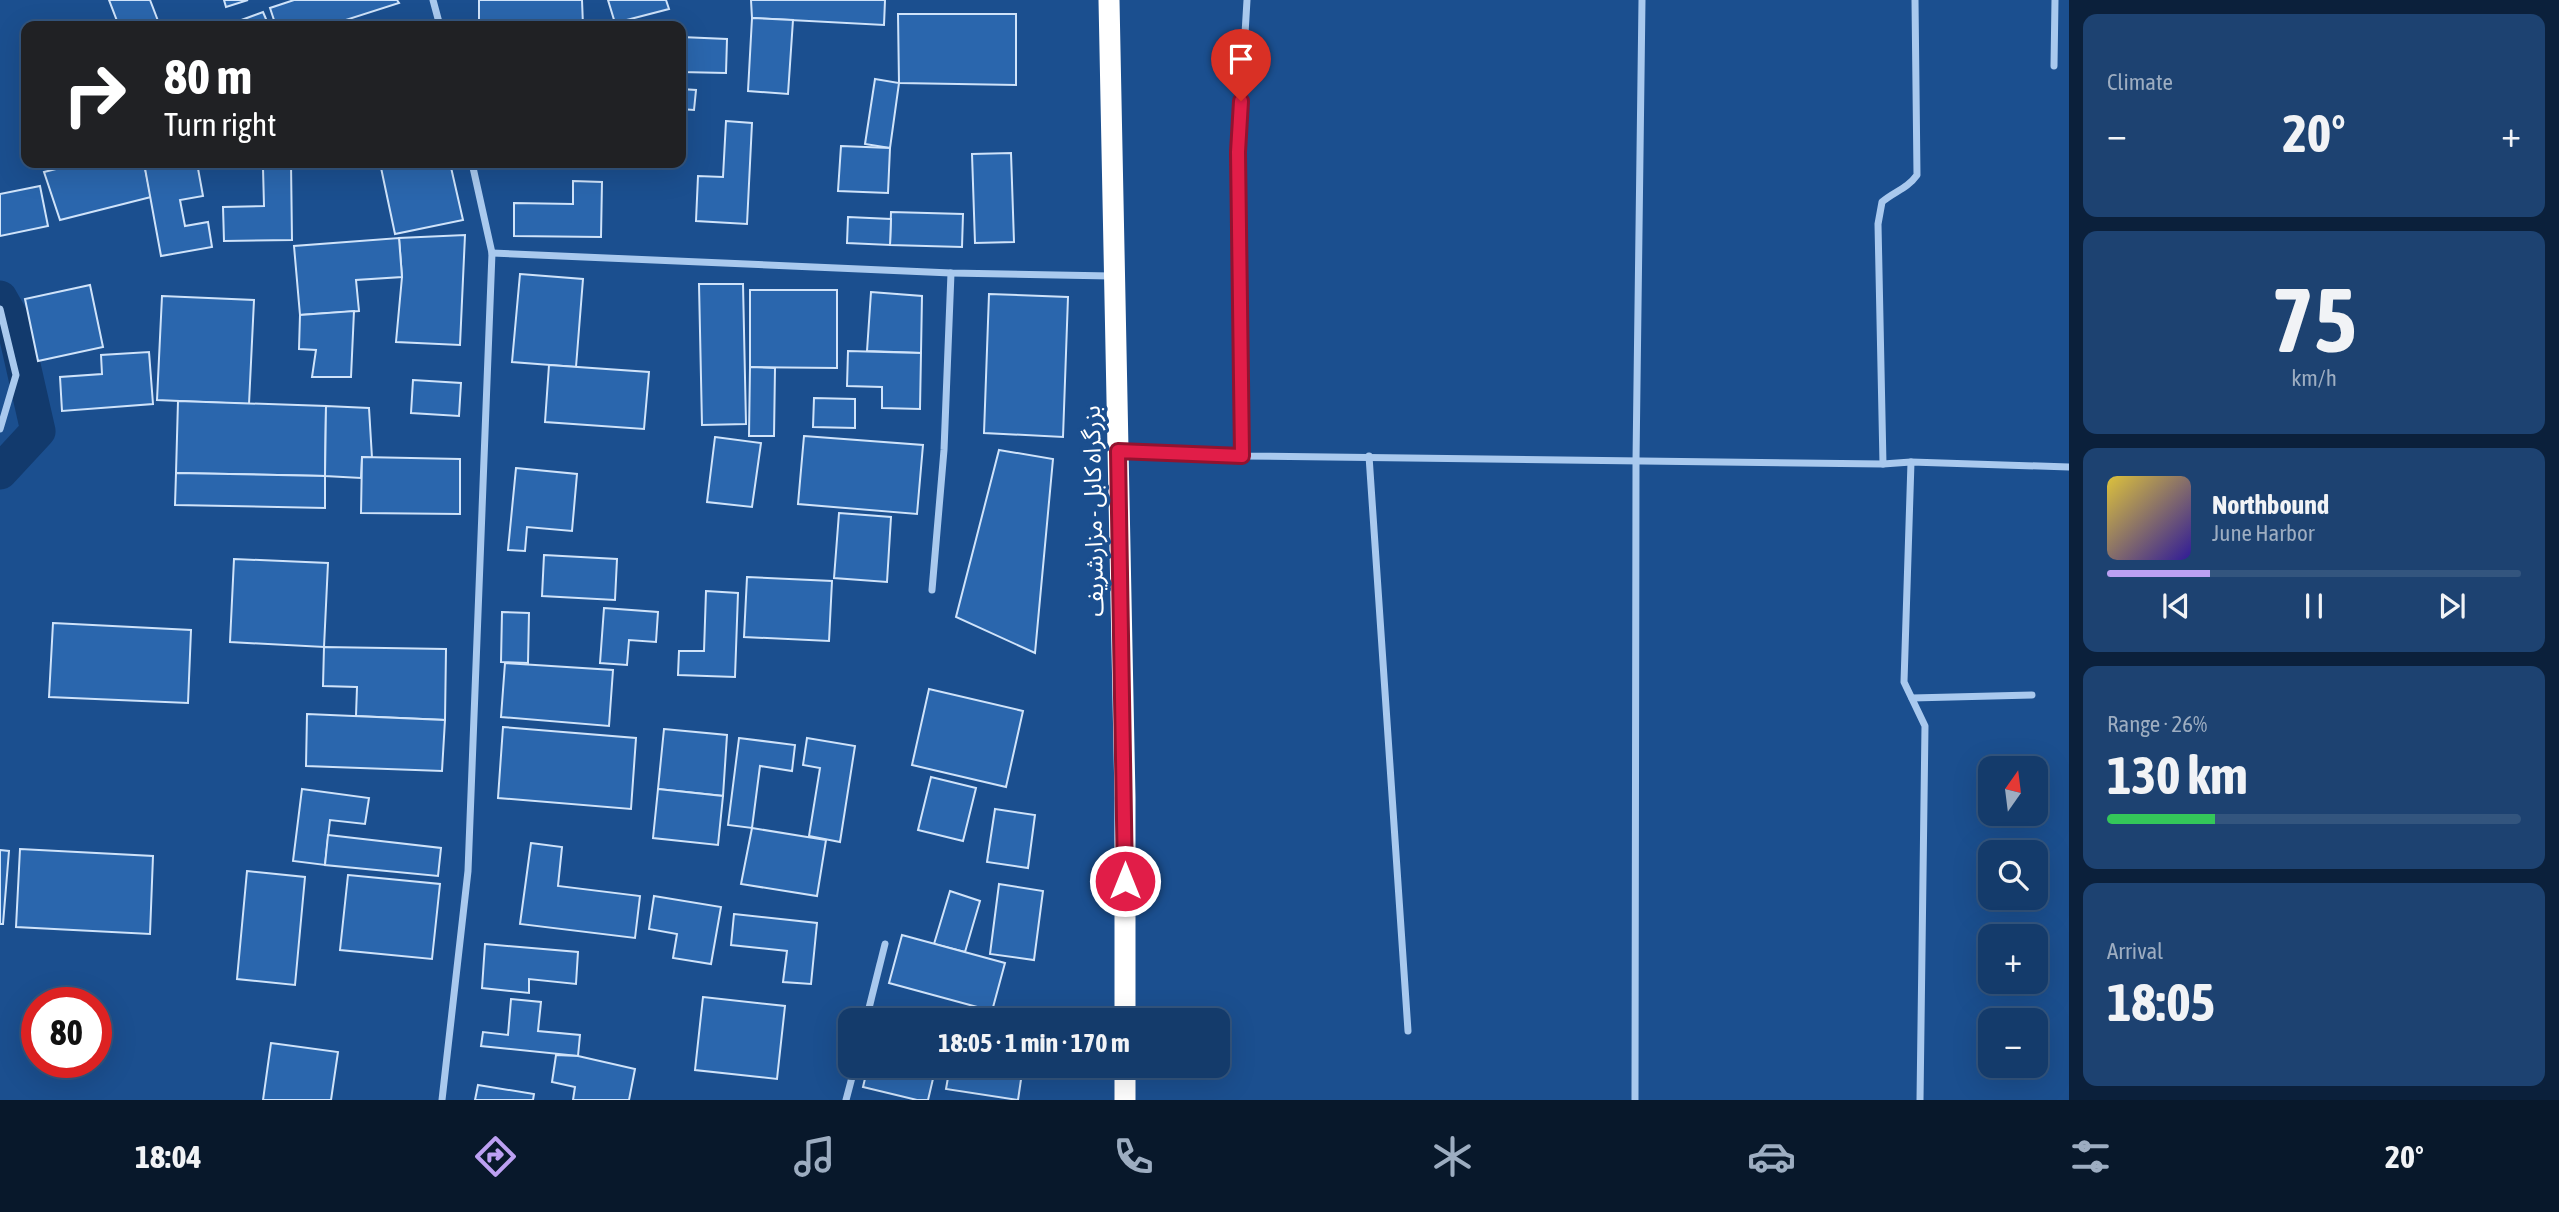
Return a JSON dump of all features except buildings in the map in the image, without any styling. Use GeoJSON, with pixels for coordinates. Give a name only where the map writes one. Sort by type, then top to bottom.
{"type":"FeatureCollection","features":[{"type":"Feature","properties":{"kind":"highway","name":"بزرگراه کابل - مزارشریف"},"geometry":{"type":"LineString","coordinates":[[1109,0],[1125,797],[1125,1008]]}},
{"type":"Feature","properties":{"kind":"highway"},"geometry":{"type":"LineString","coordinates":[[1125,1078],[1125,1100]]}},
{"type":"Feature","properties":{"kind":"street"},"geometry":{"type":"LineString","coordinates":[[433,0],[439,21]]}},
{"type":"Feature","properties":{"kind":"street"},"geometry":{"type":"LineString","coordinates":[[1242,456],[1238,152],[1247,0]]}},
{"type":"Feature","properties":{"kind":"street"},"geometry":{"type":"LineString","coordinates":[[1634,1100],[1636,461],[1642,0]]}},
{"type":"Feature","properties":{"kind":"street"},"geometry":{"type":"LineString","coordinates":[[1883,464],[1878,224],[1882,202],[1894,192],[1907,188],[1917,175],[1915,0]]}},
{"type":"Feature","properties":{"kind":"street"},"geometry":{"type":"LineString","coordinates":[[2053,66],[2055,0]]}},
{"type":"Feature","properties":{"kind":"street"},"geometry":{"type":"LineString","coordinates":[[442,1100],[468,872],[492,253],[473,168]]}},
{"type":"Feature","properties":{"kind":"street"},"geometry":{"type":"LineString","coordinates":[[492,253],[951,273],[1115,276]]}},
{"type":"Feature","properties":{"kind":"street"},"geometry":{"type":"LineString","coordinates":[[932,590],[944,450],[951,273]]}},
{"type":"Feature","properties":{"kind":"street"},"geometry":{"type":"LineString","coordinates":[[0,309],[16,375],[0,429]]}},
{"type":"Feature","properties":{"kind":"street"},"geometry":{"type":"LineString","coordinates":[[1118,451],[1242,456],[1883,464],[1911,462],[2069,467]]}},
{"type":"Feature","properties":{"kind":"street"},"geometry":{"type":"LineString","coordinates":[[1369,456],[1408,1031]]}},
{"type":"Feature","properties":{"kind":"street"},"geometry":{"type":"LineString","coordinates":[[1911,462],[1904,681],[1925,726],[1920,1100]]}},
{"type":"Feature","properties":{"kind":"street"},"geometry":{"type":"LineString","coordinates":[[1912,698],[2032,695]]}},
{"type":"Feature","properties":{"kind":"street"},"geometry":{"type":"LineString","coordinates":[[869,1008],[885,944]]}},
{"type":"Feature","properties":{"kind":"street"},"geometry":{"type":"LineString","coordinates":[[846,1100],[852,1078]]}},
{"type":"Feature","properties":{"kind":"waterway"},"geometry":{"type":"LineString","coordinates":[[0,298],[13,321],[38,431],[0,472]]}},
{"type":"Feature","properties":{"kind":"route"},"geometry":{"type":"LineString","coordinates":[[1125,881],[1118,451],[1242,456],[1238,152],[1241,101]]}}]}
